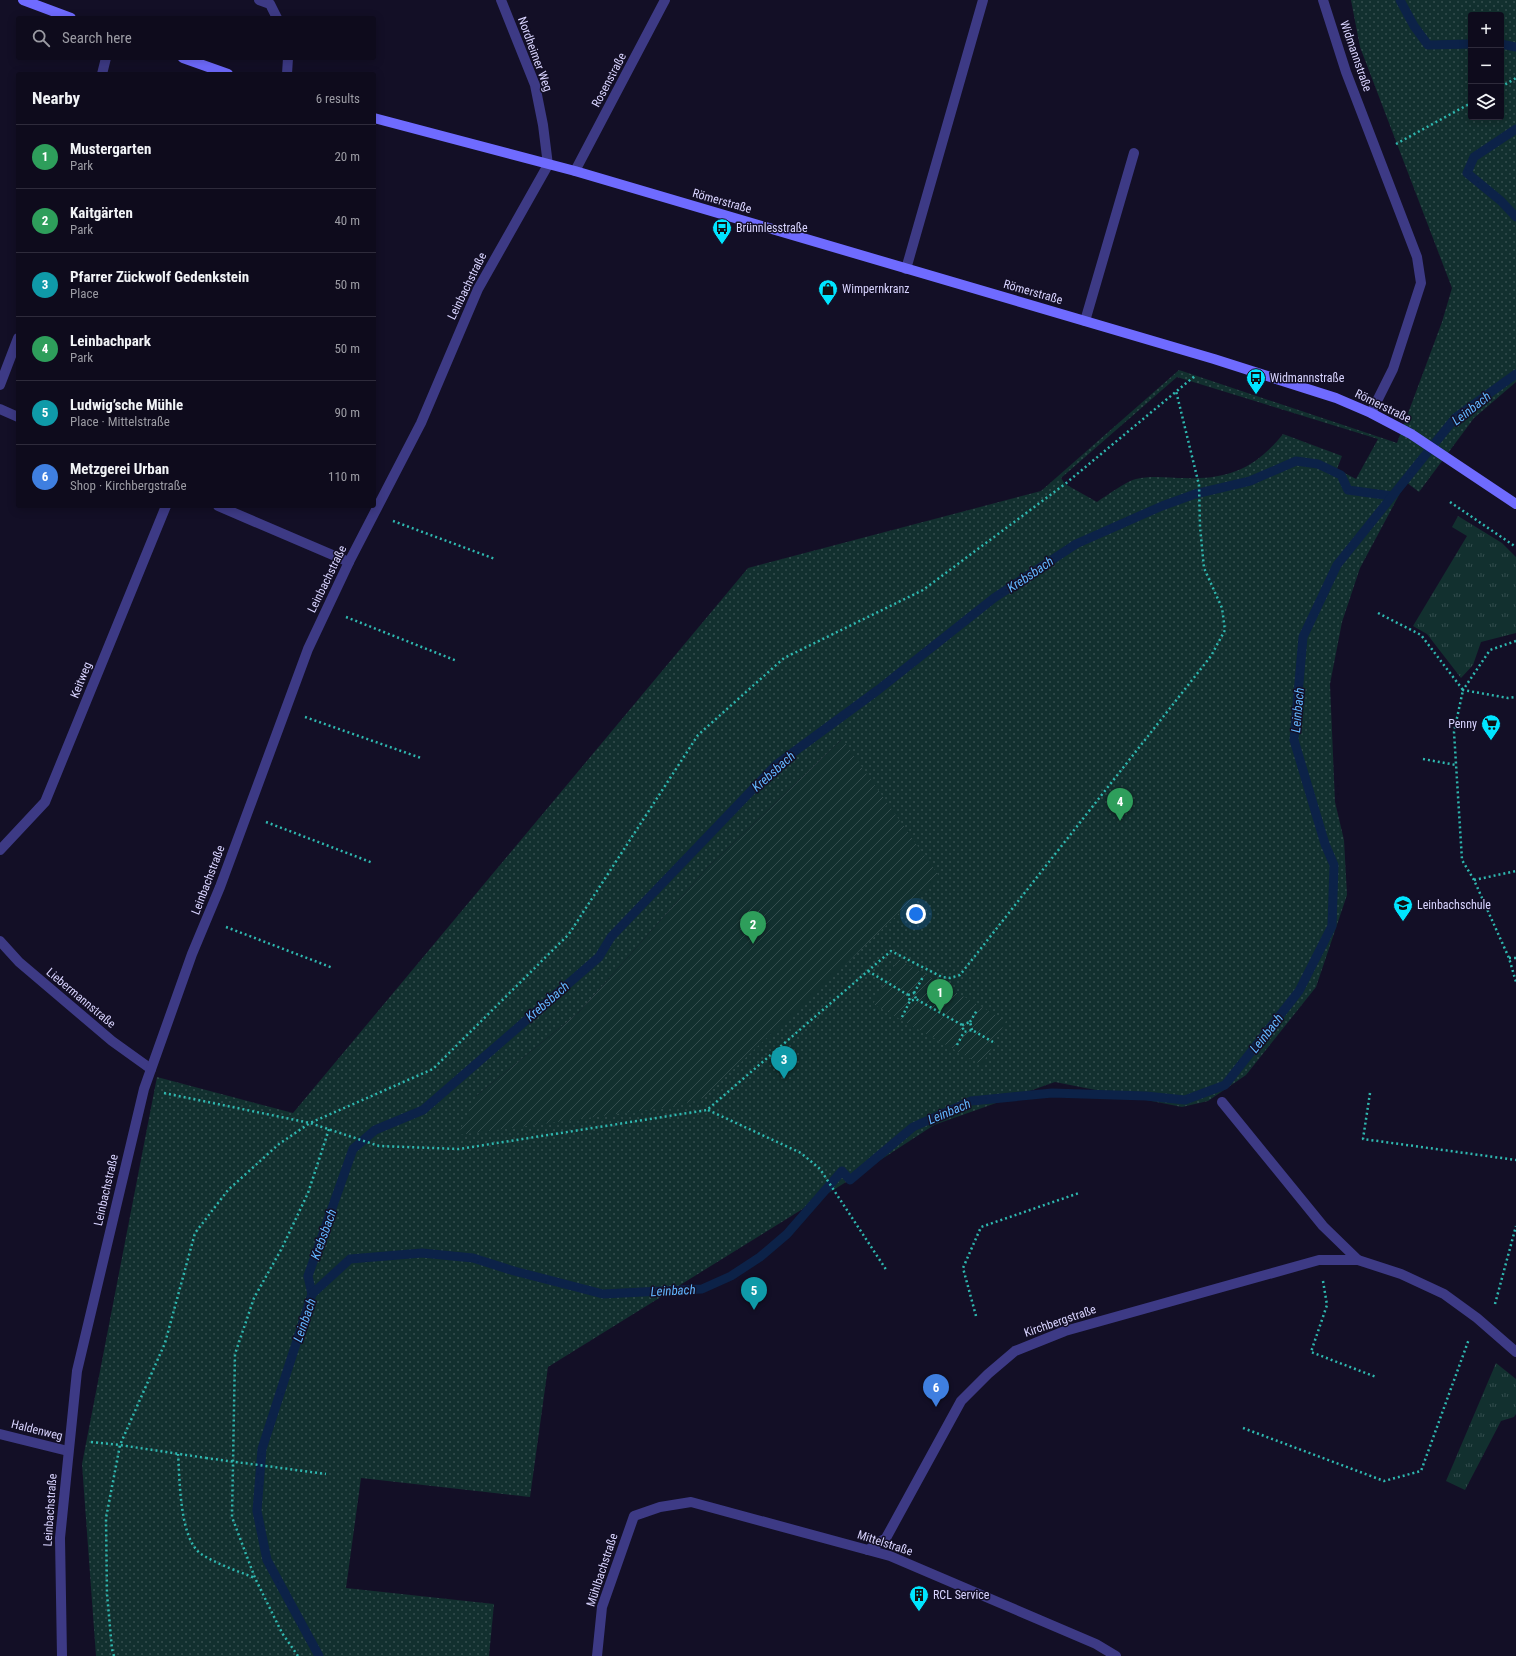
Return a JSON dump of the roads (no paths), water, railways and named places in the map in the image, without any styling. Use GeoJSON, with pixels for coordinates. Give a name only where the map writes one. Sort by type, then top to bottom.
{"type":"FeatureCollection","features":[{"type":"Feature","properties":{"kind":"main road"},"geometry":{"type":"LineString","coordinates":[[23,0],[66,16]]}},
{"type":"Feature","properties":{"kind":"main road"},"geometry":{"type":"LineString","coordinates":[[188,60],[222,72]]}},
{"type":"Feature","properties":{"kind":"main road","name":"Römerstraße"},"geometry":{"type":"LineString","coordinates":[[376,119],[575,172],[1221,361],[1336,398],[1371,413],[1411,434],[1516,504]]}},
{"type":"Feature","properties":{"kind":"street"},"geometry":{"type":"LineString","coordinates":[[259,0],[270,4],[276,16]]}},
{"type":"Feature","properties":{"kind":"street","name":"Nordheimer Weg"},"geometry":{"type":"LineString","coordinates":[[501,0],[535,85],[544,125],[548,165]]}},
{"type":"Feature","properties":{"kind":"street","name":"Rosenstraße"},"geometry":{"type":"LineString","coordinates":[[575,172],[665,0]]}},
{"type":"Feature","properties":{"kind":"street"},"geometry":{"type":"LineString","coordinates":[[906,269],[983,0]]}},
{"type":"Feature","properties":{"kind":"street","name":"Widmannstraße"},"geometry":{"type":"LineString","coordinates":[[1323,0],[1346,72],[1417,258],[1421,283],[1393,369],[1371,413]]}},
{"type":"Feature","properties":{"kind":"street"},"geometry":{"type":"LineString","coordinates":[[102,72],[106,60]]}},
{"type":"Feature","properties":{"kind":"street"},"geometry":{"type":"LineString","coordinates":[[287,72],[288,60]]}},
{"type":"Feature","properties":{"kind":"street"},"geometry":{"type":"LineString","coordinates":[[1085,321],[1134,153]]}},
{"type":"Feature","properties":{"kind":"street","name":"Leinbachstraße"},"geometry":{"type":"LineString","coordinates":[[62,1656],[60,1538],[77,1371],[144,1090],[192,954],[247,814],[308,649],[349,562],[421,423],[478,289],[548,165]]}},
{"type":"Feature","properties":{"kind":"street"},"geometry":{"type":"LineString","coordinates":[[0,385],[16,343]]}},
{"type":"Feature","properties":{"kind":"street"},"geometry":{"type":"LineString","coordinates":[[0,409],[16,417]]}},
{"type":"Feature","properties":{"kind":"street","name":"Keitweg"},"geometry":{"type":"LineString","coordinates":[[0,850],[45,802],[165,508]]}},
{"type":"Feature","properties":{"kind":"street"},"geometry":{"type":"LineString","coordinates":[[223,508],[349,562]]}},
{"type":"Feature","properties":{"kind":"street","name":"Liebermannstraße"},"geometry":{"type":"LineString","coordinates":[[0,941],[19,962],[112,1041],[151,1070]]}},
{"type":"Feature","properties":{"kind":"street","name":"Kirchbergstraße"},"geometry":{"type":"LineString","coordinates":[[1222,1102],[1323,1226],[1358,1260]]}},
{"type":"Feature","properties":{"kind":"street","name":"Kirchbergstraße"},"geometry":{"type":"LineString","coordinates":[[868,1550],[886,1538],[961,1401],[988,1374],[1015,1351],[1065,1331],[1319,1260],[1358,1260],[1402,1274],[1444,1294],[1477,1318],[1516,1352]]}},
{"type":"Feature","properties":{"kind":"street","name":"Haldenweg"},"geometry":{"type":"LineString","coordinates":[[0,1434],[68,1451]]}},
{"type":"Feature","properties":{"kind":"street","name":"Mittelstraße"},"geometry":{"type":"LineString","coordinates":[[634,1516],[660,1507],[691,1502],[890,1556],[1096,1644],[1116,1656]]}},
{"type":"Feature","properties":{"kind":"street","name":"Mühlbachstraße"},"geometry":{"type":"LineString","coordinates":[[597,1656],[602,1607],[634,1516]]}},
{"type":"Feature","properties":{"kind":"waterway","name":"Leinbach"},"geometry":{"type":"LineString","coordinates":[[1400,0],[1414,26],[1428,45],[1468,44]]}},
{"type":"Feature","properties":{"kind":"waterway","name":"Leinbach"},"geometry":{"type":"LineString","coordinates":[[1504,45],[1516,47]]}},
{"type":"Feature","properties":{"kind":"waterway","name":"Leinbach"},"geometry":{"type":"LineString","coordinates":[[1516,129],[1474,157],[1467,173],[1501,201],[1516,217]]}},
{"type":"Feature","properties":{"kind":"waterway","name":"Leinbach"},"geometry":{"type":"LineString","coordinates":[[319,1656],[267,1560],[257,1511],[262,1449],[312,1294],[350,1259],[422,1253],[473,1258],[514,1271],[603,1294],[702,1289],[731,1276],[760,1257],[787,1234],[842,1171],[850,1180],[913,1127],[971,1101],[1052,1093],[1146,1096],[1185,1100],[1225,1085],[1299,991],[1332,926],[1334,865],[1325,844],[1294,740],[1303,637],[1337,565],[1455,418],[1516,374]]}},
{"type":"Feature","properties":{"kind":"waterway","name":"Krebsbach"},"geometry":{"type":"LineString","coordinates":[[312,1294],[308,1276],[353,1149],[375,1130],[423,1110],[599,957],[611,937],[776,765],[878,690],[994,598],[1076,544],[1162,506],[1195,494],[1250,481],[1296,461],[1318,464],[1341,475],[1348,490],[1392,496]]}},
{"type":"Feature","properties":{"kind":"place","name":"Brünnlesstraße"},"geometry":{"type":"Point","coordinates":[722,245]}},
{"type":"Feature","properties":{"kind":"place","name":"Wimpernkranz"},"geometry":{"type":"Point","coordinates":[828,306]}},
{"type":"Feature","properties":{"kind":"place","name":"Widmannstraße"},"geometry":{"type":"Point","coordinates":[1256,395]}},
{"type":"Feature","properties":{"kind":"place","name":"Penny"},"geometry":{"type":"Point","coordinates":[1491,741]}},
{"type":"Feature","properties":{"kind":"place","name":"Leinbachpark"},"geometry":{"type":"Point","coordinates":[1120,821]}},
{"type":"Feature","properties":{"kind":"place","name":"Leinbachschule"},"geometry":{"type":"Point","coordinates":[1403,922]}},
{"type":"Feature","properties":{"kind":"place","name":"Kaitgärten"},"geometry":{"type":"Point","coordinates":[753,944]}},
{"type":"Feature","properties":{"kind":"place","name":"Mustergarten"},"geometry":{"type":"Point","coordinates":[940,1012]}},
{"type":"Feature","properties":{"kind":"place","name":"Pfarrer Zückwolf Gedenkstein"},"geometry":{"type":"Point","coordinates":[784,1079]}},
{"type":"Feature","properties":{"kind":"place","name":"Ludwig’sche Mühle"},"geometry":{"type":"Point","coordinates":[754,1310]}},
{"type":"Feature","properties":{"kind":"place","name":"Metzgerei Urban"},"geometry":{"type":"Point","coordinates":[936,1407]}},
{"type":"Feature","properties":{"kind":"place","name":"RCL Service"},"geometry":{"type":"Point","coordinates":[919,1612]}}]}
